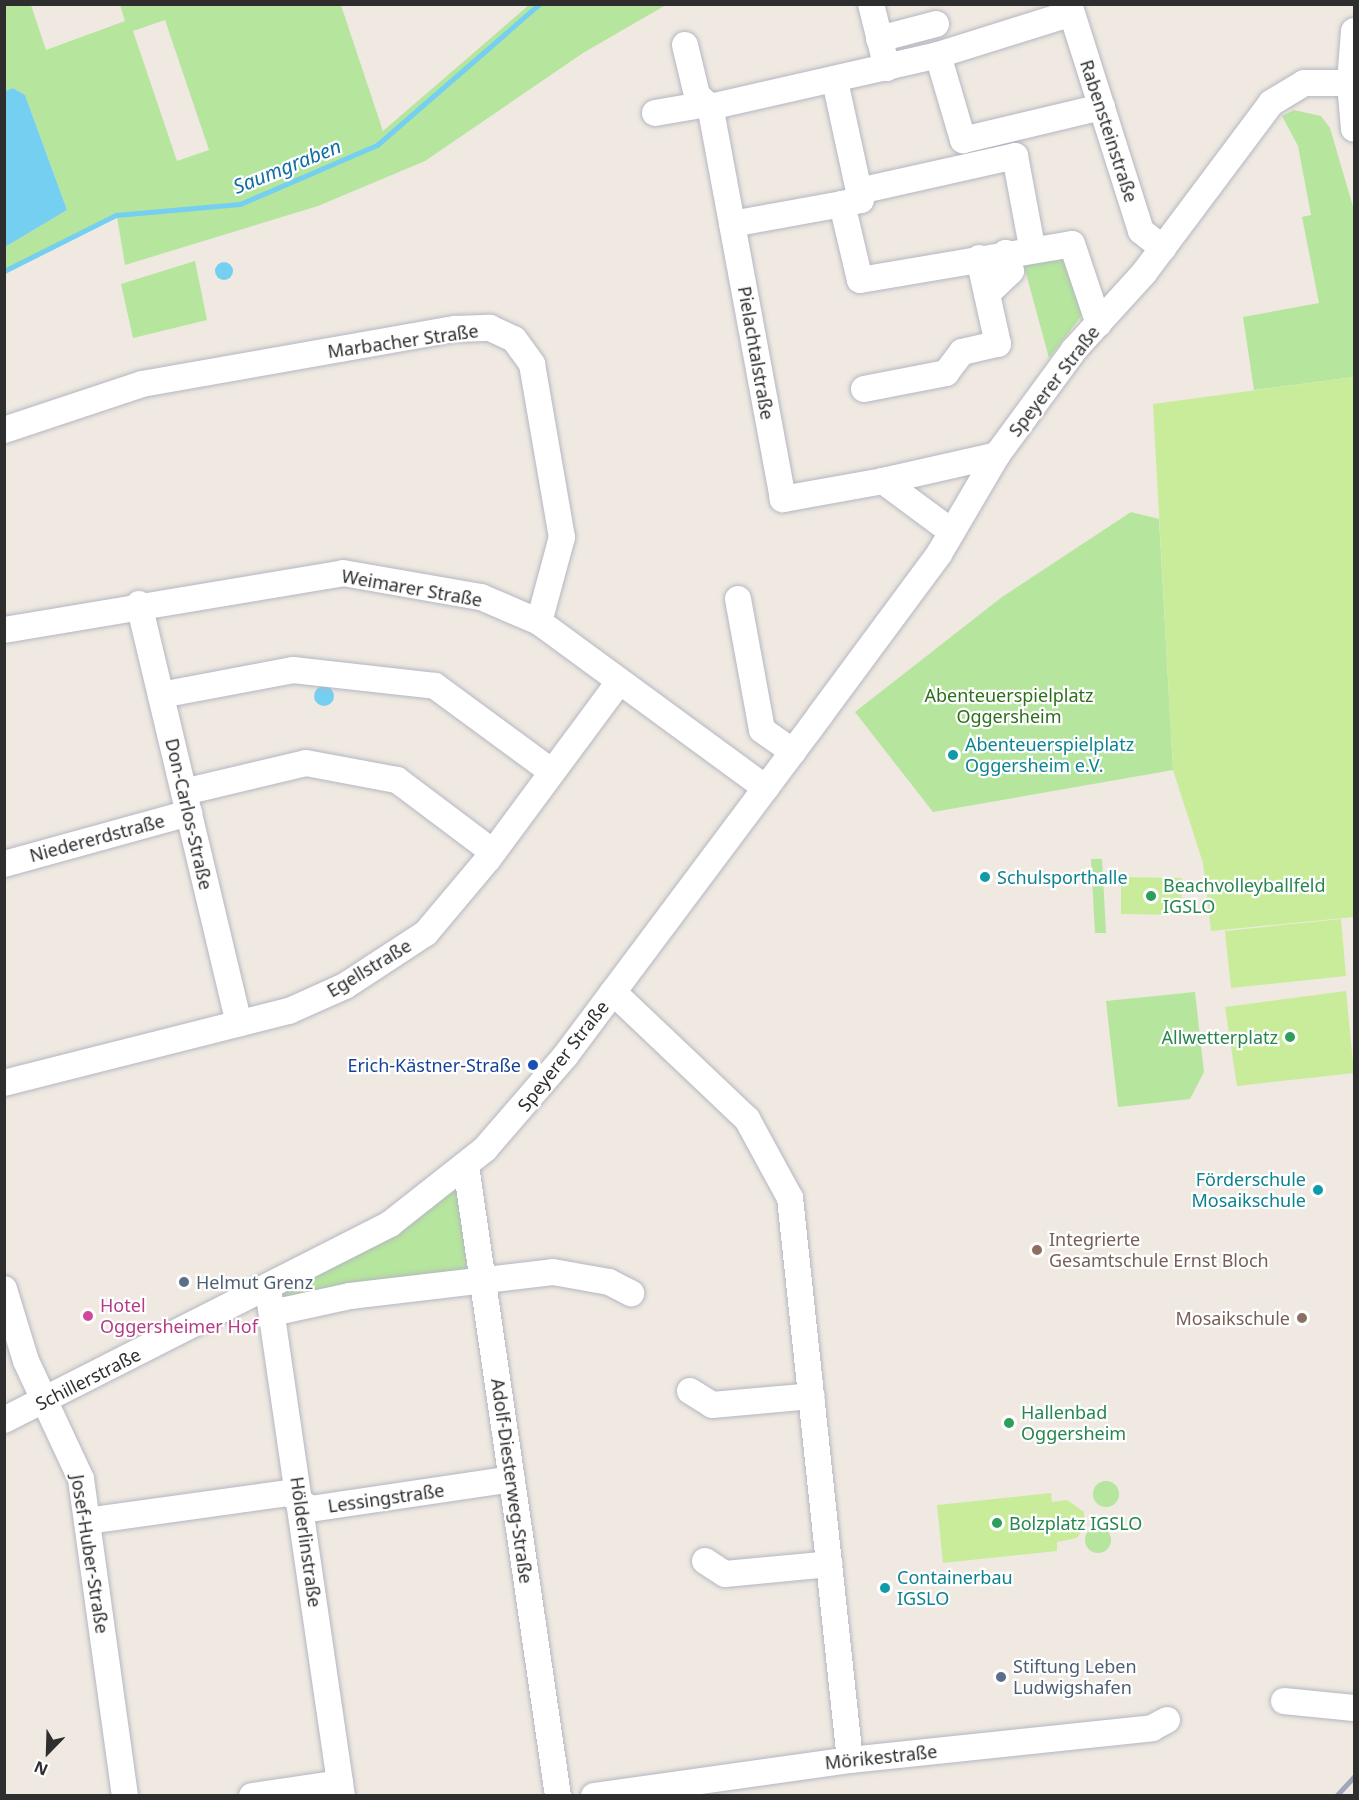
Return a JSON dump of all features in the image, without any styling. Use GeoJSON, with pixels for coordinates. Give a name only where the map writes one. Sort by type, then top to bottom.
{"type":"FeatureCollection","features":[{"type":"Feature","properties":{"kind":"street"},"geometry":{"type":"LineString","coordinates":[[871,4],[887,68]]}},
{"type":"Feature","properties":{"kind":"street"},"geometry":{"type":"LineString","coordinates":[[656,113],[835,81],[887,68],[941,54],[1070,9]]}},
{"type":"Feature","properties":{"kind":"street","name":"Rabensteinstraße"},"geometry":{"type":"LineString","coordinates":[[1070,9],[1141,231],[1163,248]]}},
{"type":"Feature","properties":{"kind":"street"},"geometry":{"type":"LineString","coordinates":[[879,39],[933,14],[969,166]]}},
{"type":"Feature","properties":{"kind":"street"},"geometry":{"type":"LineString","coordinates":[[1354,31],[1350,83],[1354,129]]}},
{"type":"Feature","properties":{"kind":"street","name":"Pielachtalstraße"},"geometry":{"type":"LineString","coordinates":[[686,45],[697,95],[708,105],[783,499],[883,481],[997,455]]}},
{"type":"Feature","properties":{"kind":"street"},"geometry":{"type":"LineString","coordinates":[[835,81],[860,280],[1032,247]]}},
{"type":"Feature","properties":{"kind":"street","name":"Speyerer Straße"},"geometry":{"type":"LineString","coordinates":[[270,1301],[390,1224],[466,1166],[522,1111],[793,752],[952,532],[997,455],[1099,324],[1163,248],[1281,94],[1304,83],[1350,83]]}},
{"type":"Feature","properties":{"kind":"street"},"geometry":{"type":"LineString","coordinates":[[963,140],[1102,107]]}},
{"type":"Feature","properties":{"kind":"street"},"geometry":{"type":"LineString","coordinates":[[1009,130],[1033,252],[1072,244],[1099,324]]}},
{"type":"Feature","properties":{"kind":"street"},"geometry":{"type":"LineString","coordinates":[[732,224],[1015,156]]}},
{"type":"Feature","properties":{"kind":"street"},"geometry":{"type":"LineString","coordinates":[[987,294],[1011,271],[1006,252]]}},
{"type":"Feature","properties":{"kind":"street"},"geometry":{"type":"LineString","coordinates":[[864,389],[946,373],[962,352],[998,344],[979,258]]}},
{"type":"Feature","properties":{"kind":"street","name":"Marbacher Straße"},"geometry":{"type":"LineString","coordinates":[[4,430],[142,384],[455,329],[490,328],[514,339],[532,364],[562,537],[539,622]]}},
{"type":"Feature","properties":{"kind":"street"},"geometry":{"type":"LineString","coordinates":[[883,481],[952,532]]}},
{"type":"Feature","properties":{"kind":"street","name":"Weimarer Straße"},"geometry":{"type":"LineString","coordinates":[[4,630],[139,604],[343,573],[481,597],[539,622],[766,788]]}},
{"type":"Feature","properties":{"kind":"street"},"geometry":{"type":"LineString","coordinates":[[738,599],[762,730],[793,752]]}},
{"type":"Feature","properties":{"kind":"street","name":"Don-Carlos-Straße"},"geometry":{"type":"LineString","coordinates":[[139,604],[239,1023]]}},
{"type":"Feature","properties":{"kind":"street"},"geometry":{"type":"LineString","coordinates":[[161,695],[292,670],[435,686],[552,772]]}},
{"type":"Feature","properties":{"kind":"street","name":"Egellstraße"},"geometry":{"type":"LineString","coordinates":[[4,1083],[289,1011],[345,986],[419,937],[493,852],[619,682]]}},
{"type":"Feature","properties":{"kind":"street","name":"Niedererdstraße"},"geometry":{"type":"LineString","coordinates":[[4,864],[306,763],[397,780],[493,852]]}},
{"type":"Feature","properties":{"kind":"street"},"geometry":{"type":"LineString","coordinates":[[613,992],[747,1119],[790,1198],[813,1396],[850,1760]]}},
{"type":"Feature","properties":{"kind":"street","name":"Adolf-Diesterweg-Straße"},"geometry":{"type":"LineString","coordinates":[[466,1166],[558,1796]]}},
{"type":"Feature","properties":{"kind":"street"},"geometry":{"type":"LineString","coordinates":[[270,1301],[553,1272],[609,1282],[631,1293]]}},
{"type":"Feature","properties":{"kind":"street","name":"Josef-Huber-Straße"},"geometry":{"type":"LineString","coordinates":[[4,1289],[20,1345],[81,1479],[125,1796]]}},
{"type":"Feature","properties":{"kind":"street","name":"Schillerstraße"},"geometry":{"type":"LineString","coordinates":[[4,1420],[270,1301]]}},
{"type":"Feature","properties":{"kind":"street","name":"Hölderlinstraße"},"geometry":{"type":"LineString","coordinates":[[270,1301],[341,1789]]}},
{"type":"Feature","properties":{"kind":"street"},"geometry":{"type":"LineString","coordinates":[[690,1391],[712,1405],[813,1396]]}},
{"type":"Feature","properties":{"kind":"street","name":"Lessingstraße"},"geometry":{"type":"LineString","coordinates":[[87,1521],[289,1493],[310,1509],[512,1479]]}},
{"type":"Feature","properties":{"kind":"street"},"geometry":{"type":"LineString","coordinates":[[705,1561],[725,1574],[830,1564]]}},
{"type":"Feature","properties":{"kind":"street"},"geometry":{"type":"LineString","coordinates":[[1284,1701],[1354,1708]]}},
{"type":"Feature","properties":{"kind":"street","name":"Mörikestraße"},"geometry":{"type":"LineString","coordinates":[[594,1796],[850,1760],[1152,1728],[1167,1720]]}},
{"type":"Feature","properties":{"kind":"street"},"geometry":{"type":"LineString","coordinates":[[252,1796],[341,1789]]}},
{"type":"Feature","properties":{"kind":"green space"},"geometry":{"type":"Polygon","coordinates":[[[5,5],[31,5],[46,50],[125,21],[120,5],[341,5],[383,131],[529,5],[666,5],[583,53],[425,161],[318,206],[125,265],[117,217],[5,274],[5,247],[67,210],[25,95],[13,88],[5,91],[5,5]],[[165,20],[133,31],[177,161],[209,150],[165,20]]]}},
{"type":"Feature","properties":{"kind":"green space"},"geometry":{"type":"Polygon","coordinates":[[[1294,110],[1321,116],[1330,128],[1354,210],[1354,377],[1254,390],[1243,317],[1319,303],[1302,217],[1311,215],[1298,146],[1282,116],[1294,110]]]}},
{"type":"Feature","properties":{"kind":"green space"},"geometry":{"type":"Polygon","coordinates":[[[1068,254],[1086,310],[1049,358],[1024,266],[1068,254]]]}},
{"type":"Feature","properties":{"kind":"green space"},"geometry":{"type":"Polygon","coordinates":[[[195,261],[207,320],[133,338],[121,284],[195,261]]]}},
{"type":"Feature","properties":{"kind":"green space"},"geometry":{"type":"Polygon","coordinates":[[[1354,377],[1354,917],[1211,931],[1203,863],[1173,770],[1153,404],[1354,377]]]}},
{"type":"Feature","properties":{"kind":"green space","name":"Abenteuerspielplatz Oggersheim"},"geometry":{"type":"Polygon","coordinates":[[[1131,512],[1159,519],[1173,770],[933,812],[855,712],[1002,597],[1131,512]]]}},
{"type":"Feature","properties":{"kind":"green space"},"geometry":{"type":"Polygon","coordinates":[[[1091,859],[1102,859],[1106,933],[1095,933],[1091,859]]]}},
{"type":"Feature","properties":{"kind":"green space","name":"Beachvolleyballfeld IGSLO"},"geometry":{"type":"Polygon","coordinates":[[[1121,877],[1182,878],[1181,915],[1121,914],[1121,877]]]}},
{"type":"Feature","properties":{"kind":"green space"},"geometry":{"type":"Polygon","coordinates":[[[1341,919],[1346,976],[1231,988],[1225,931],[1341,919]]]}},
{"type":"Feature","properties":{"kind":"green space","name":"Allwetterplatz"},"geometry":{"type":"Polygon","coordinates":[[[1346,991],[1354,1073],[1237,1086],[1225,1007],[1346,991]]]}},
{"type":"Feature","properties":{"kind":"green space"},"geometry":{"type":"Polygon","coordinates":[[[1195,992],[1204,1072],[1190,1099],[1118,1107],[1106,1001],[1195,992]]]}},
{"type":"Feature","properties":{"kind":"green space"},"geometry":{"type":"Polygon","coordinates":[[[462,1175],[477,1274],[276,1306],[274,1292],[462,1175]]]}},
{"type":"Feature","properties":{"kind":"green space"},"geometry":{"type":"Polygon","coordinates":[[[1106,1481],[1116,1484],[1119,1494],[1116,1504],[1106,1507],[1096,1504],[1093,1494],[1096,1484],[1106,1481]]]}},
{"type":"Feature","properties":{"kind":"green space","name":"Bolzplatz IGSLO"},"geometry":{"type":"Polygon","coordinates":[[[1051,1493],[1052,1502],[1067,1500],[1084,1512],[1085,1526],[1077,1538],[1057,1542],[1057,1551],[943,1563],[937,1505],[1051,1493]]]}},
{"type":"Feature","properties":{"kind":"green space"},"geometry":{"type":"Polygon","coordinates":[[[1098,1527],[1108,1530],[1111,1540],[1108,1550],[1098,1553],[1088,1550],[1085,1540],[1088,1530],[1098,1527]]]}},
{"type":"Feature","properties":{"kind":"water"},"geometry":{"type":"Polygon","coordinates":[[[13,88],[25,95],[67,210],[5,247],[5,91],[13,88]]]}},
{"type":"Feature","properties":{"kind":"water"},"geometry":{"type":"Polygon","coordinates":[[[224,262],[230,265],[233,271],[230,277],[224,280],[218,277],[215,271],[218,265],[224,262]]]}},
{"type":"Feature","properties":{"kind":"water"},"geometry":{"type":"Polygon","coordinates":[[[324,686],[331,689],[334,696],[331,703],[324,706],[317,703],[314,696],[317,689],[324,686]]]}},
{"type":"Feature","properties":{"kind":"waterway","name":"Saumgraben"},"geometry":{"type":"LineString","coordinates":[[4,271],[116,215],[240,204],[377,145],[539,4]]}},
{"type":"Feature","properties":{"kind":"railway"},"geometry":{"type":"LineString","coordinates":[[1336,1796],[1354,1777]]}},
{"type":"Feature","properties":{"kind":"place","name":"Abenteuerspielplatz Oggersheim e.V."},"geometry":{"type":"Point","coordinates":[953,755]}},
{"type":"Feature","properties":{"kind":"place","name":"Schulsporthalle"},"geometry":{"type":"Point","coordinates":[985,877]}},
{"type":"Feature","properties":{"kind":"place","name":"Beachvolleyballfeld IGSLO"},"geometry":{"type":"Point","coordinates":[1151,896]}},
{"type":"Feature","properties":{"kind":"place","name":"Allwetterplatz"},"geometry":{"type":"Point","coordinates":[1290,1037]}},
{"type":"Feature","properties":{"kind":"place","name":"Erich-Kästner-Straße"},"geometry":{"type":"Point","coordinates":[533,1065]}},
{"type":"Feature","properties":{"kind":"place","name":"Förderschule Mosaikschule"},"geometry":{"type":"Point","coordinates":[1318,1190]}},
{"type":"Feature","properties":{"kind":"place","name":"Integrierte Gesamtschule Ernst Bloch"},"geometry":{"type":"Point","coordinates":[1037,1250]}},
{"type":"Feature","properties":{"kind":"place","name":"Helmut Grenz"},"geometry":{"type":"Point","coordinates":[184,1282]}},
{"type":"Feature","properties":{"kind":"place","name":"Hotel Oggersheimer Hof"},"geometry":{"type":"Point","coordinates":[88,1316]}},
{"type":"Feature","properties":{"kind":"place","name":"Mosaikschule"},"geometry":{"type":"Point","coordinates":[1302,1318]}},
{"type":"Feature","properties":{"kind":"place","name":"Hallenbad Oggersheim"},"geometry":{"type":"Point","coordinates":[1009,1423]}},
{"type":"Feature","properties":{"kind":"place","name":"Bolzplatz IGSLO"},"geometry":{"type":"Point","coordinates":[997,1523]}},
{"type":"Feature","properties":{"kind":"place","name":"Containerbau IGSLO"},"geometry":{"type":"Point","coordinates":[885,1588]}},
{"type":"Feature","properties":{"kind":"place","name":"Stiftung Leben Ludwigshafen"},"geometry":{"type":"Point","coordinates":[1001,1677]}}]}
